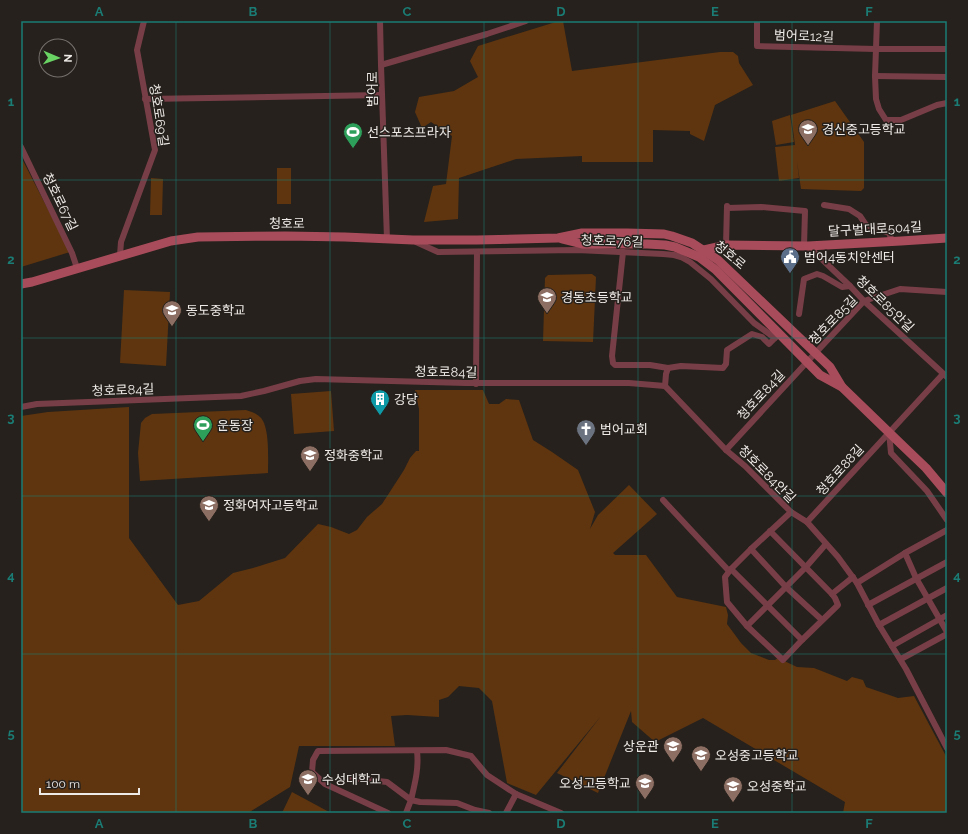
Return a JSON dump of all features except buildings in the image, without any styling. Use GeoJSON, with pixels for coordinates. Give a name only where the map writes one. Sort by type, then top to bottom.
{"type":"FeatureCollection","features":[{"type":"Feature","properties":{"kind":"main road","name":"청호로"},"geometry":{"type":"LineString","coordinates":[[21,284],[171,240],[198,237],[286,236],[413,240],[477,240],[558,238],[582,234],[664,234],[692,242],[725,266],[830,367],[842,387]]}},
{"type":"Feature","properties":{"kind":"main road","name":"청호로"},"geometry":{"type":"LineString","coordinates":[[558,238],[582,244],[665,245],[682,249],[699,257],[711,266],[777,336],[820,375],[842,387],[926,468],[947,493]]}},
{"type":"Feature","properties":{"kind":"main road","name":"달구벌대로504길"},"geometry":{"type":"LineString","coordinates":[[704,250],[726,245],[806,246],[947,238]]}},
{"type":"Feature","properties":{"kind":"street","name":"청호로69길"},"geometry":{"type":"LineString","coordinates":[[120,256],[121,242],[155,150],[137,50],[144,21]]}},
{"type":"Feature","properties":{"kind":"street"},"geometry":{"type":"LineString","coordinates":[[380,21],[381,65]]}},
{"type":"Feature","properties":{"kind":"street","name":"범어로"},"geometry":{"type":"LineString","coordinates":[[387,239],[381,65],[526,21]]}},
{"type":"Feature","properties":{"kind":"street","name":"범어로12길"},"geometry":{"type":"LineString","coordinates":[[756,21],[757,46],[876,49]]}},
{"type":"Feature","properties":{"kind":"street"},"geometry":{"type":"LineString","coordinates":[[876,21],[876,99],[879,109],[886,120],[901,120],[937,105],[947,103]]}},
{"type":"Feature","properties":{"kind":"street"},"geometry":{"type":"LineString","coordinates":[[876,49],[947,49]]}},
{"type":"Feature","properties":{"kind":"street"},"geometry":{"type":"LineString","coordinates":[[875,76],[947,77]]}},
{"type":"Feature","properties":{"kind":"street"},"geometry":{"type":"LineString","coordinates":[[145,99],[382,95]]}},
{"type":"Feature","properties":{"kind":"street","name":"청호로67길"},"geometry":{"type":"LineString","coordinates":[[21,147],[72,253],[77,268]]}},
{"type":"Feature","properties":{"kind":"street"},"geometry":{"type":"LineString","coordinates":[[824,204],[849,209],[860,216],[866,225],[889,233],[890,242]]}},
{"type":"Feature","properties":{"kind":"street"},"geometry":{"type":"LineString","coordinates":[[726,245],[727,207],[761,207],[805,211],[806,246]]}},
{"type":"Feature","properties":{"kind":"street","name":"청호로76길"},"geometry":{"type":"LineString","coordinates":[[413,240],[438,252],[577,250],[674,255],[690,262],[716,284],[754,323],[777,336]]}},
{"type":"Feature","properties":{"kind":"street","name":"청호로85안길"},"geometry":{"type":"LineString","coordinates":[[806,246],[945,375]]}},
{"type":"Feature","properties":{"kind":"street"},"geometry":{"type":"LineString","coordinates":[[476,384],[477,252]]}},
{"type":"Feature","properties":{"kind":"street"},"geometry":{"type":"LineString","coordinates":[[623,252],[612,356],[613,363],[616,366],[650,365],[668,368],[681,366],[723,368],[726,364],[727,350],[752,334],[762,337],[768,344],[777,336]]}},
{"type":"Feature","properties":{"kind":"street"},"geometry":{"type":"LineString","coordinates":[[799,314],[804,279],[817,274],[842,287],[850,286]]}},
{"type":"Feature","properties":{"kind":"street","name":"청호로85길"},"geometry":{"type":"LineString","coordinates":[[807,362],[864,301],[900,289],[947,292]]}},
{"type":"Feature","properties":{"kind":"street","name":"청호로84길"},"geometry":{"type":"LineString","coordinates":[[726,450],[807,362]]}},
{"type":"Feature","properties":{"kind":"street"},"geometry":{"type":"LineString","coordinates":[[668,368],[665,386],[726,450]]}},
{"type":"Feature","properties":{"kind":"street"},"geometry":{"type":"LineString","coordinates":[[945,375],[889,432],[891,453],[927,491],[947,520]]}},
{"type":"Feature","properties":{"kind":"street","name":"청호로84길"},"geometry":{"type":"LineString","coordinates":[[21,407],[37,404],[241,396],[300,381],[316,380],[476,384],[585,383],[665,386]]}},
{"type":"Feature","properties":{"kind":"street","name":"청호로88길"},"geometry":{"type":"LineString","coordinates":[[807,522],[889,432]]}},
{"type":"Feature","properties":{"kind":"street","name":"청호로84안길"},"geometry":{"type":"LineString","coordinates":[[726,450],[746,466],[791,512],[730,570]]}},
{"type":"Feature","properties":{"kind":"street"},"geometry":{"type":"LineString","coordinates":[[663,500],[730,570],[802,640]]}},
{"type":"Feature","properties":{"kind":"street"},"geometry":{"type":"LineString","coordinates":[[791,512],[807,522],[814,529],[838,557],[857,583],[879,625],[901,659],[944,738],[947,748]]}},
{"type":"Feature","properties":{"kind":"street"},"geometry":{"type":"LineString","coordinates":[[857,583],[905,553],[947,530]]}},
{"type":"Feature","properties":{"kind":"street"},"geometry":{"type":"LineString","coordinates":[[730,570],[725,577],[727,602],[747,626],[783,660],[838,605],[832,594],[770,531]]}},
{"type":"Feature","properties":{"kind":"street"},"geometry":{"type":"LineString","coordinates":[[747,626],[806,567],[826,544]]}},
{"type":"Feature","properties":{"kind":"street"},"geometry":{"type":"LineString","coordinates":[[751,549],[786,587],[822,620]]}},
{"type":"Feature","properties":{"kind":"street"},"geometry":{"type":"LineString","coordinates":[[901,659],[947,633],[916,578],[905,553]]}},
{"type":"Feature","properties":{"kind":"street"},"geometry":{"type":"LineString","coordinates":[[868,605],[947,562]]}},
{"type":"Feature","properties":{"kind":"street"},"geometry":{"type":"LineString","coordinates":[[832,594],[853,577]]}},
{"type":"Feature","properties":{"kind":"street"},"geometry":{"type":"LineString","coordinates":[[879,625],[947,588]]}},
{"type":"Feature","properties":{"kind":"street"},"geometry":{"type":"LineString","coordinates":[[892,646],[947,615]]}},
{"type":"Feature","properties":{"kind":"street"},"geometry":{"type":"LineString","coordinates":[[406,813],[417,777],[417,750]]}},
{"type":"Feature","properties":{"kind":"street"},"geometry":{"type":"LineString","coordinates":[[388,813],[325,784],[312,772],[313,760],[318,751],[446,750],[471,756],[487,775],[516,794],[561,813]]}},
{"type":"Feature","properties":{"kind":"street"},"geometry":{"type":"LineString","coordinates":[[351,778],[387,782],[411,800],[420,802],[457,803],[475,810],[489,813]]}},
{"type":"Feature","properties":{"kind":"street"},"geometry":{"type":"LineString","coordinates":[[506,813],[516,794]]}},
{"type":"Feature","properties":{"kind":"shaded area"},"geometry":{"type":"Polygon","coordinates":[[[563,21],[572,71],[720,52],[733,52],[738,56],[739,63],[753,85],[715,105],[704,141],[690,134],[690,131],[653,130],[653,162],[582,162],[582,156],[516,159],[459,178],[458,219],[424,222],[433,186],[446,184],[452,136],[431,122],[422,128],[415,112],[419,97],[454,91],[478,77],[470,61],[478,46],[563,21]]]}},
{"type":"Feature","properties":{"kind":"shaded area"},"geometry":{"type":"Polygon","coordinates":[[[835,101],[864,142],[864,188],[861,191],[801,189],[797,161],[799,178],[779,181],[775,147],[795,145],[791,115],[835,101]]]}},
{"type":"Feature","properties":{"kind":"shaded area"},"geometry":{"type":"Polygon","coordinates":[[[790,115],[794,142],[776,145],[772,121],[790,115]]]}},
{"type":"Feature","properties":{"kind":"shaded area"},"geometry":{"type":"Polygon","coordinates":[[[21,157],[70,252],[21,267],[21,157]]]}},
{"type":"Feature","properties":{"kind":"shaded area"},"geometry":{"type":"Polygon","coordinates":[[[277,168],[291,168],[291,204],[277,204],[277,168]]]}},
{"type":"Feature","properties":{"kind":"shaded area"},"geometry":{"type":"Polygon","coordinates":[[[151,178],[163,179],[162,215],[150,215],[151,178]]]}},
{"type":"Feature","properties":{"kind":"shaded area"},"geometry":{"type":"Polygon","coordinates":[[[592,274],[596,277],[593,342],[543,341],[545,278],[548,275],[592,274]]]}},
{"type":"Feature","properties":{"kind":"shaded area"},"geometry":{"type":"Polygon","coordinates":[[[124,290],[170,292],[166,366],[120,363],[124,290]]]}},
{"type":"Feature","properties":{"kind":"shaded area"},"geometry":{"type":"Polygon","coordinates":[[[415,390],[483,390],[489,404],[499,404],[506,399],[519,400],[533,440],[578,470],[595,512],[590,529],[598,515],[629,485],[657,514],[613,553],[615,555],[646,555],[677,597],[726,607],[728,615],[727,624],[741,643],[751,653],[769,660],[775,660],[778,658],[797,667],[814,668],[847,681],[852,677],[863,680],[866,687],[898,698],[914,696],[947,758],[947,813],[843,813],[845,802],[703,718],[655,742],[632,722],[631,711],[598,793],[557,773],[601,716],[536,795],[507,783],[492,701],[479,688],[459,686],[448,697],[439,700],[439,717],[407,715],[391,716],[395,746],[299,746],[290,787],[248,813],[21,813],[21,416],[48,412],[129,407],[129,538],[178,605],[199,601],[233,573],[285,558],[318,524],[349,534],[357,530],[367,517],[382,504],[410,458],[416,451],[419,451],[419,409],[415,390]]]}},
{"type":"Feature","properties":{"kind":"shaded area"},"geometry":{"type":"Polygon","coordinates":[[[331,391],[334,431],[294,434],[291,394],[331,391]]]}},
{"type":"Feature","properties":{"kind":"shaded area","name":"운동장"},"geometry":{"type":"Polygon","coordinates":[[[246,410],[260,417],[263,421],[268,443],[268,473],[140,481],[138,453],[141,423],[145,418],[152,414],[246,410]]]}},
{"type":"Feature","properties":{"kind":"shaded area"},"geometry":{"type":"Polygon","coordinates":[[[292,792],[331,813],[282,813],[292,792]]]}},
{"type":"Feature","properties":{"kind":"place","name":"경신중고등학교"},"geometry":{"type":"Point","coordinates":[808,146]}},
{"type":"Feature","properties":{"kind":"place","name":"선스포츠프라자"},"geometry":{"type":"Point","coordinates":[353,149]}},
{"type":"Feature","properties":{"kind":"place","name":"범어4동치안센터"},"geometry":{"type":"Point","coordinates":[790,274]}},
{"type":"Feature","properties":{"kind":"place","name":"경동초등학교"},"geometry":{"type":"Point","coordinates":[547,314]}},
{"type":"Feature","properties":{"kind":"place","name":"동도중학교"},"geometry":{"type":"Point","coordinates":[172,327]}},
{"type":"Feature","properties":{"kind":"place","name":"강당"},"geometry":{"type":"Point","coordinates":[380,416]}},
{"type":"Feature","properties":{"kind":"place","name":"운동장"},"geometry":{"type":"Point","coordinates":[203,442]}},
{"type":"Feature","properties":{"kind":"place","name":"범어교회"},"geometry":{"type":"Point","coordinates":[586,446]}},
{"type":"Feature","properties":{"kind":"place","name":"정화중학교"},"geometry":{"type":"Point","coordinates":[310,472]}},
{"type":"Feature","properties":{"kind":"place","name":"정화여자고등학교"},"geometry":{"type":"Point","coordinates":[209,522]}},
{"type":"Feature","properties":{"kind":"place","name":"상운관"},"geometry":{"type":"Point","coordinates":[673,763]}},
{"type":"Feature","properties":{"kind":"place","name":"오성중고등학교"},"geometry":{"type":"Point","coordinates":[701,772]}},
{"type":"Feature","properties":{"kind":"place","name":"수성대학교"},"geometry":{"type":"Point","coordinates":[308,796]}},
{"type":"Feature","properties":{"kind":"place","name":"오성고등학교"},"geometry":{"type":"Point","coordinates":[645,800]}},
{"type":"Feature","properties":{"kind":"place","name":"오성중학교"},"geometry":{"type":"Point","coordinates":[733,803]}}]}
